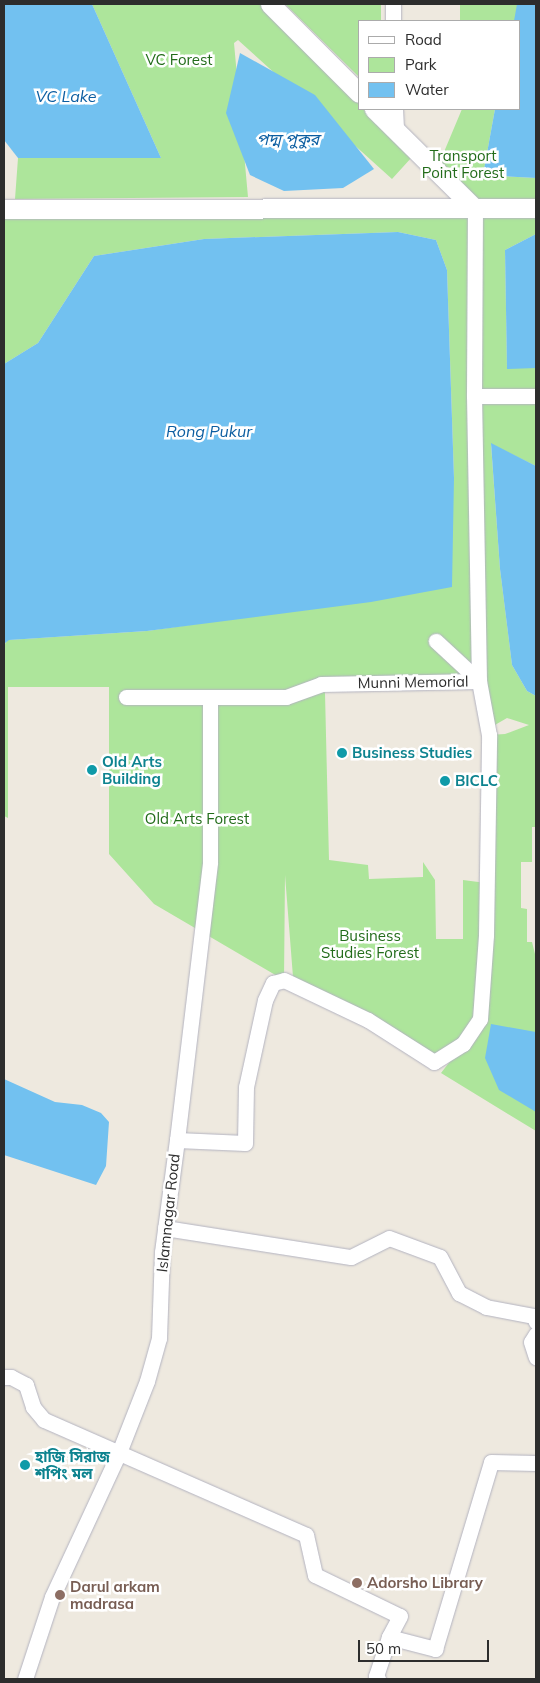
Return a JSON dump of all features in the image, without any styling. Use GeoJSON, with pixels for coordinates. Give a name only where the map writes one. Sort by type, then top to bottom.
{"type":"FeatureCollection","features":[{"type":"Feature","properties":{"kind":"street"},"geometry":{"type":"LineString","coordinates":[[270,4],[358,92]]}},
{"type":"Feature","properties":{"kind":"street"},"geometry":{"type":"LineString","coordinates":[[393,4],[393,20]]}},
{"type":"Feature","properties":{"kind":"street"},"geometry":{"type":"LineString","coordinates":[[375,110],[475,210]]}},
{"type":"Feature","properties":{"kind":"street"},"geometry":{"type":"LineString","coordinates":[[395,110],[396,130]]}},
{"type":"Feature","properties":{"kind":"street"},"geometry":{"type":"LineString","coordinates":[[4,209],[475,210],[536,208]]}},
{"type":"Feature","properties":{"kind":"street","name":"Munni Memorial"},"geometry":{"type":"LineString","coordinates":[[126,697],[286,697],[321,684],[478,681],[474,396],[475,210]]}},
{"type":"Feature","properties":{"kind":"street"},"geometry":{"type":"LineString","coordinates":[[474,396],[536,396]]}},
{"type":"Feature","properties":{"kind":"street"},"geometry":{"type":"LineString","coordinates":[[436,641],[478,681]]}},
{"type":"Feature","properties":{"kind":"street","name":"Islamnagar Road"},"geometry":{"type":"LineString","coordinates":[[25,1679],[52,1596],[118,1455],[147,1381],[159,1338],[165,1228],[177,1140],[245,1143],[246,1087],[265,1000],[273,983],[284,980],[368,1020],[434,1062],[463,1044],[480,1019],[486,935],[489,735],[478,681]]}},
{"type":"Feature","properties":{"kind":"street"},"geometry":{"type":"LineString","coordinates":[[177,1140],[210,862],[210,697]]}},
{"type":"Feature","properties":{"kind":"street"},"geometry":{"type":"LineString","coordinates":[[165,1228],[351,1257],[389,1238],[440,1258],[459,1294],[486,1307],[534,1316],[536,1322]]}},
{"type":"Feature","properties":{"kind":"street"},"geometry":{"type":"LineString","coordinates":[[536,1334],[531,1342],[536,1357]]}},
{"type":"Feature","properties":{"kind":"street"},"geometry":{"type":"LineString","coordinates":[[4,1377],[11,1377],[26,1384],[33,1408],[44,1420],[118,1455],[306,1535],[315,1575],[400,1616],[389,1637],[376,1676],[378,1679]]}},
{"type":"Feature","properties":{"kind":"street"},"geometry":{"type":"LineString","coordinates":[[389,1637],[434,1649],[491,1462],[536,1463]]}},
{"type":"Feature","properties":{"kind":"green space","name":"VC Forest"},"geometry":{"type":"Polygon","coordinates":[[[92,4],[260,4],[358,102],[358,110],[365,110],[412,157],[392,179],[238,40],[234,43],[248,197],[15,199],[18,158],[161,158],[92,4]]]}},
{"type":"Feature","properties":{"kind":"green space"},"geometry":{"type":"Polygon","coordinates":[[[285,4],[381,4],[381,20],[358,20],[358,76],[285,4]]]}},
{"type":"Feature","properties":{"kind":"green space"},"geometry":{"type":"Polygon","coordinates":[[[460,4],[518,4],[518,20],[460,20],[460,4]]]}},
{"type":"Feature","properties":{"kind":"green space"},"geometry":{"type":"Polygon","coordinates":[[[462,110],[495,110],[483,175],[536,178],[536,234],[505,250],[507,368],[536,368],[536,466],[491,444],[500,569],[512,665],[527,691],[536,696],[536,827],[532,827],[532,862],[521,862],[521,908],[527,909],[527,942],[532,942],[536,958],[536,1131],[441,1073],[462,1046],[434,1062],[293,977],[285,875],[284,980],[154,904],[109,854],[109,687],[8,687],[8,818],[4,816],[4,645],[8,640],[147,631],[267,614],[454,478],[447,270],[436,240],[398,232],[204,239],[94,256],[38,343],[4,364],[4,209],[475,210],[436,171],[462,110]],[[478,681],[321,685],[325,693],[329,860],[368,865],[369,879],[423,877],[423,862],[435,880],[436,939],[463,939],[463,880],[486,883],[489,735],[505,734],[529,725],[507,718],[488,729],[478,681]]]}},
{"type":"Feature","properties":{"kind":"water","name":"VC Lake"},"geometry":{"type":"Polygon","coordinates":[[[4,4],[92,4],[161,158],[18,158],[4,140],[4,4]]]}},
{"type":"Feature","properties":{"kind":"water"},"geometry":{"type":"Polygon","coordinates":[[[517,4],[536,4],[536,178],[483,175],[495,110],[520,110],[520,20],[514,20],[517,4]]]}},
{"type":"Feature","properties":{"kind":"water","name":"পদ্ম পুকুর"},"geometry":{"type":"Polygon","coordinates":[[[240,53],[315,95],[374,169],[343,188],[284,191],[250,175],[226,113],[240,53]]]}},
{"type":"Feature","properties":{"kind":"water","name":"Rong Pukur"},"geometry":{"type":"Polygon","coordinates":[[[398,232],[436,240],[447,270],[454,478],[452,587],[371,602],[147,631],[9,640],[4,644],[4,364],[38,343],[94,256],[204,239],[398,232]]]}},
{"type":"Feature","properties":{"kind":"water"},"geometry":{"type":"Polygon","coordinates":[[[536,234],[536,368],[507,369],[505,250],[536,234]]]}},
{"type":"Feature","properties":{"kind":"water"},"geometry":{"type":"Polygon","coordinates":[[[491,443],[536,466],[536,696],[527,691],[512,665],[500,569],[491,443]]]}},
{"type":"Feature","properties":{"kind":"water"},"geometry":{"type":"Polygon","coordinates":[[[491,1024],[536,1032],[536,1112],[499,1090],[485,1058],[491,1024]]]}},
{"type":"Feature","properties":{"kind":"water"},"geometry":{"type":"Polygon","coordinates":[[[4,1079],[55,1102],[82,1105],[101,1113],[109,1122],[106,1166],[96,1185],[4,1155],[4,1079]]]}},
{"type":"Feature","properties":{"kind":"place","name":"Business Studies"},"geometry":{"type":"Point","coordinates":[342,753]}},
{"type":"Feature","properties":{"kind":"place","name":"Old Arts Building"},"geometry":{"type":"Point","coordinates":[92,770]}},
{"type":"Feature","properties":{"kind":"place","name":"BICLC"},"geometry":{"type":"Point","coordinates":[445,781]}},
{"type":"Feature","properties":{"kind":"place","name":"হাজি সিরাজ শপিং মল"},"geometry":{"type":"Point","coordinates":[25,1465]}},
{"type":"Feature","properties":{"kind":"place","name":"Adorsho Library"},"geometry":{"type":"Point","coordinates":[357,1583]}},
{"type":"Feature","properties":{"kind":"place","name":"Darul arkam madrasa"},"geometry":{"type":"Point","coordinates":[60,1595]}},
{"type":"Feature","properties":{"kind":"park label","name":"Transport Point Forest"},"geometry":{"type":"Point","coordinates":[463,164]}},
{"type":"Feature","properties":{"kind":"park label","name":"Old Arts Forest"},"geometry":{"type":"Point","coordinates":[197,819]}},
{"type":"Feature","properties":{"kind":"park label","name":"Business Studies Forest"},"geometry":{"type":"Point","coordinates":[370,944]}}]}
